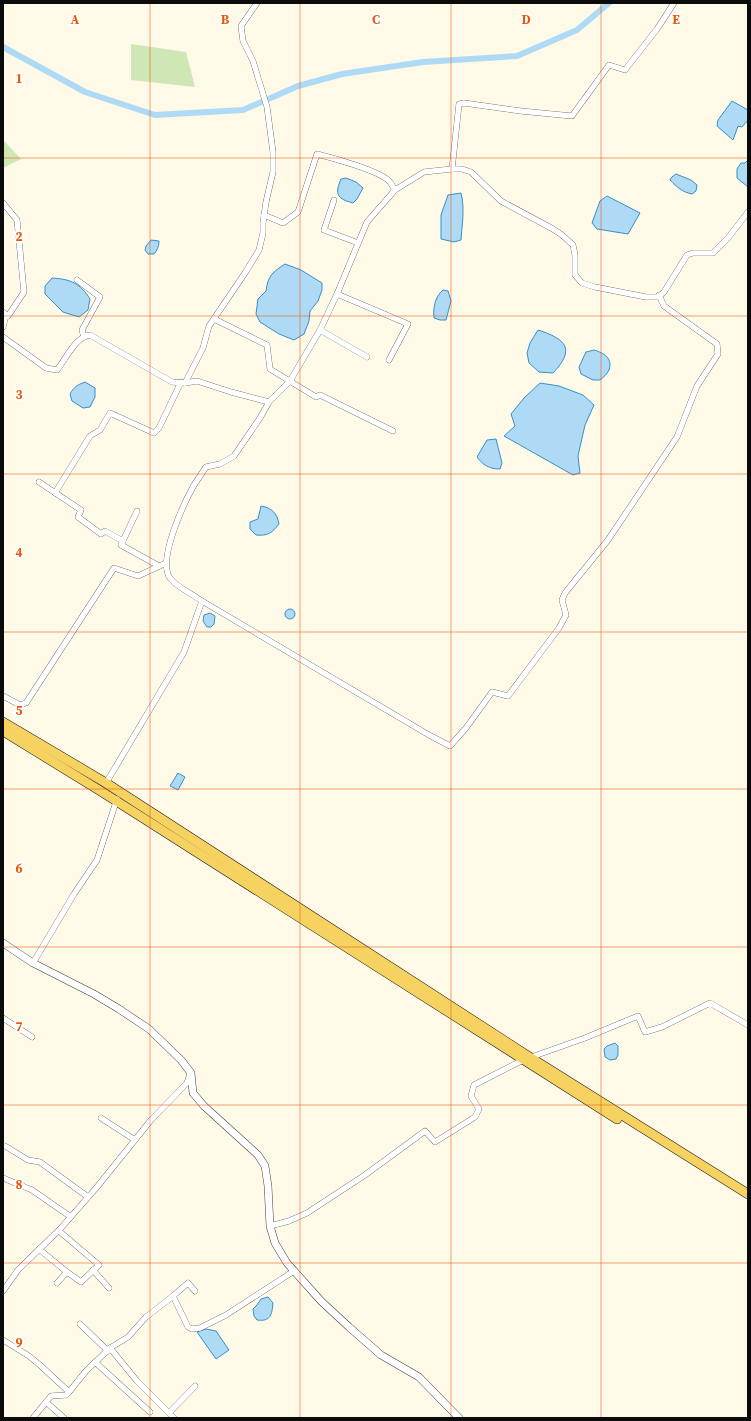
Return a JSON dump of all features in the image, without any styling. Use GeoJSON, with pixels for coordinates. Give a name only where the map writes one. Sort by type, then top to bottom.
{"type":"FeatureCollection","features":[{"type":"Feature","properties":{"kind":"main road"},"geometry":{"type":"LineString","coordinates":[[3,722],[106,783],[118,797]]}},
{"type":"Feature","properties":{"kind":"main road"},"geometry":{"type":"LineString","coordinates":[[3,731],[99,790],[118,797],[748,1202]]}},
{"type":"Feature","properties":{"kind":"main road"},"geometry":{"type":"LineString","coordinates":[[527,1059],[748,1194]]}},
{"type":"Feature","properties":{"kind":"street"},"geometry":{"type":"LineString","coordinates":[[55,493],[90,436],[100,430],[110,412],[154,433],[159,428],[203,348],[209,326],[259,250],[263,232],[264,215],[273,172],[273,152],[264,94],[243,41],[241,26],[257,3]]}},
{"type":"Feature","properties":{"kind":"street"},"geometry":{"type":"LineString","coordinates":[[452,169],[459,104],[464,103],[572,116],[609,65],[625,70],[657,29],[674,3]]}},
{"type":"Feature","properties":{"kind":"street"},"geometry":{"type":"LineString","coordinates":[[264,215],[283,223],[298,212],[318,154],[379,174],[390,182],[395,190]]}},
{"type":"Feature","properties":{"kind":"street"},"geometry":{"type":"LineString","coordinates":[[659,295],[664,306],[717,344],[718,354],[697,386],[677,437],[608,540],[565,593],[562,600],[566,614],[560,628],[508,696],[492,692],[466,728],[450,746],[202,601],[169,577],[166,563],[172,532],[194,484],[206,467],[220,464],[234,456],[269,402],[290,381],[320,330],[338,294],[367,222],[395,190],[424,172],[452,169],[462,169],[471,172],[501,201],[562,235],[575,250],[575,275],[582,283],[646,297],[658,297],[659,295],[664,292],[687,255],[693,253],[713,253],[728,238],[748,212]]}},
{"type":"Feature","properties":{"kind":"street"},"geometry":{"type":"LineString","coordinates":[[334,200],[324,230],[358,243]]}},
{"type":"Feature","properties":{"kind":"street"},"geometry":{"type":"LineString","coordinates":[[3,204],[17,220],[24,292],[8,316]]}},
{"type":"Feature","properties":{"kind":"street"},"geometry":{"type":"LineString","coordinates":[[77,280],[100,297],[82,330],[84,337]]}},
{"type":"Feature","properties":{"kind":"street"},"geometry":{"type":"LineString","coordinates":[[338,294],[408,324],[389,360]]}},
{"type":"Feature","properties":{"kind":"street"},"geometry":{"type":"LineString","coordinates":[[3,312],[6,315],[3,326]]}},
{"type":"Feature","properties":{"kind":"street"},"geometry":{"type":"LineString","coordinates":[[214,319],[267,345],[270,369],[316,397],[320,395],[393,431]]}},
{"type":"Feature","properties":{"kind":"street"},"geometry":{"type":"LineString","coordinates":[[320,330],[367,357]]}},
{"type":"Feature","properties":{"kind":"street"},"geometry":{"type":"LineString","coordinates":[[3,337],[46,368],[57,370],[77,342],[90,335],[172,382],[197,381],[269,402]]}},
{"type":"Feature","properties":{"kind":"street"},"geometry":{"type":"LineString","coordinates":[[39,482],[81,510],[78,517],[101,534],[105,531],[123,541]]}},
{"type":"Feature","properties":{"kind":"street"},"geometry":{"type":"LineString","coordinates":[[137,511],[121,545],[159,566]]}},
{"type":"Feature","properties":{"kind":"street"},"geometry":{"type":"LineString","coordinates":[[3,696],[20,705],[26,703],[114,568],[138,576],[166,563]]}},
{"type":"Feature","properties":{"kind":"street"},"geometry":{"type":"LineString","coordinates":[[106,783],[184,652],[202,601]]}},
{"type":"Feature","properties":{"kind":"street"},"geometry":{"type":"LineString","coordinates":[[34,963],[74,894],[97,860],[118,797]]}},
{"type":"Feature","properties":{"kind":"street"},"geometry":{"type":"LineString","coordinates":[[3,943],[34,963],[94,994],[149,1029],[181,1060],[191,1072],[193,1093],[204,1106],[258,1155],[265,1166],[268,1186],[270,1226],[275,1243],[287,1263],[321,1301],[381,1356],[419,1377],[459,1418]]}},
{"type":"Feature","properties":{"kind":"street"},"geometry":{"type":"LineString","coordinates":[[270,1226],[289,1221],[307,1213],[365,1175],[425,1131],[435,1142],[475,1116],[478,1109],[471,1096],[474,1086],[527,1059],[585,1038],[638,1016],[645,1032],[662,1027],[710,1003],[748,1025]]}},
{"type":"Feature","properties":{"kind":"street"},"geometry":{"type":"LineString","coordinates":[[3,1018],[32,1037]]}},
{"type":"Feature","properties":{"kind":"street"},"geometry":{"type":"LineString","coordinates":[[3,1291],[18,1270],[59,1231],[135,1140],[187,1083],[191,1072]]}},
{"type":"Feature","properties":{"kind":"street"},"geometry":{"type":"LineString","coordinates":[[101,1118],[135,1140]]}},
{"type":"Feature","properties":{"kind":"street"},"geometry":{"type":"LineString","coordinates":[[5,1146],[28,1160],[40,1162],[88,1197]]}},
{"type":"Feature","properties":{"kind":"street"},"geometry":{"type":"LineString","coordinates":[[3,1178],[32,1190],[71,1217]]}},
{"type":"Feature","properties":{"kind":"street"},"geometry":{"type":"LineString","coordinates":[[39,1249],[81,1282],[99,1265],[59,1231]]}},
{"type":"Feature","properties":{"kind":"street"},"geometry":{"type":"LineString","coordinates":[[94,1270],[110,1288]]}},
{"type":"Feature","properties":{"kind":"street"},"geometry":{"type":"LineString","coordinates":[[173,1296],[188,1327],[192,1329],[200,1328],[226,1315],[294,1271]]}},
{"type":"Feature","properties":{"kind":"street"},"geometry":{"type":"LineString","coordinates":[[57,1283],[67,1272]]}},
{"type":"Feature","properties":{"kind":"street"},"geometry":{"type":"LineString","coordinates":[[33,1418],[51,1396],[66,1395],[95,1362],[128,1337],[146,1317],[188,1283],[195,1291]]}},
{"type":"Feature","properties":{"kind":"street"},"geometry":{"type":"LineString","coordinates":[[80,1324],[109,1350],[174,1418]]}},
{"type":"Feature","properties":{"kind":"street"},"geometry":{"type":"LineString","coordinates":[[3,1340],[38,1364],[69,1392]]}},
{"type":"Feature","properties":{"kind":"street"},"geometry":{"type":"LineString","coordinates":[[95,1362],[150,1412]]}},
{"type":"Feature","properties":{"kind":"street"},"geometry":{"type":"LineString","coordinates":[[170,1413],[196,1386]]}},
{"type":"Feature","properties":{"kind":"street"},"geometry":{"type":"LineString","coordinates":[[46,1402],[64,1418]]}},
{"type":"Feature","properties":{"kind":"green space"},"geometry":{"type":"Polygon","coordinates":[[[131,44],[186,52],[195,87],[131,80],[131,44]]]}},
{"type":"Feature","properties":{"kind":"green space"},"geometry":{"type":"Polygon","coordinates":[[[3,140],[21,159],[3,168],[3,140]]]}},
{"type":"Feature","properties":{"kind":"water"},"geometry":{"type":"Polygon","coordinates":[[[732,101],[748,110],[748,120],[742,127],[738,126],[733,140],[717,126],[718,120],[732,101]]]}},
{"type":"Feature","properties":{"kind":"water"},"geometry":{"type":"Polygon","coordinates":[[[748,160],[748,187],[737,178],[737,169],[741,163],[745,163],[748,160]]]}},
{"type":"Feature","properties":{"kind":"water"},"geometry":{"type":"Polygon","coordinates":[[[676,174],[691,180],[697,185],[696,191],[692,194],[682,191],[677,187],[670,180],[676,174]]]}},
{"type":"Feature","properties":{"kind":"water"},"geometry":{"type":"Polygon","coordinates":[[[346,178],[356,182],[363,188],[353,203],[341,198],[338,193],[341,179],[346,178]]]}},
{"type":"Feature","properties":{"kind":"water"},"geometry":{"type":"Polygon","coordinates":[[[461,193],[463,211],[461,240],[454,242],[441,239],[441,215],[448,195],[461,193]]]}},
{"type":"Feature","properties":{"kind":"water"},"geometry":{"type":"Polygon","coordinates":[[[607,196],[640,213],[628,234],[597,229],[592,223],[600,201],[607,196]]]}},
{"type":"Feature","properties":{"kind":"water"},"geometry":{"type":"Polygon","coordinates":[[[151,240],[159,241],[159,245],[154,254],[148,254],[145,250],[146,246],[151,240]]]}},
{"type":"Feature","properties":{"kind":"water"},"geometry":{"type":"Polygon","coordinates":[[[285,264],[301,270],[322,283],[322,290],[318,301],[310,311],[309,321],[304,334],[294,340],[279,334],[260,322],[256,314],[258,299],[266,291],[268,281],[272,274],[285,264]]]}},
{"type":"Feature","properties":{"kind":"water"},"geometry":{"type":"Polygon","coordinates":[[[52,278],[64,279],[74,283],[82,289],[90,299],[88,310],[79,317],[63,312],[45,294],[45,286],[52,278]]]}},
{"type":"Feature","properties":{"kind":"water"},"geometry":{"type":"Polygon","coordinates":[[[443,290],[448,291],[451,301],[446,320],[440,320],[434,318],[434,310],[436,299],[443,290]]]}},
{"type":"Feature","properties":{"kind":"water"},"geometry":{"type":"Polygon","coordinates":[[[538,330],[555,337],[565,346],[566,351],[564,357],[560,365],[553,373],[539,372],[529,363],[527,353],[530,343],[538,330]]]}},
{"type":"Feature","properties":{"kind":"water"},"geometry":{"type":"Polygon","coordinates":[[[594,350],[604,354],[610,362],[609,370],[600,380],[593,380],[581,374],[579,367],[586,352],[594,350]]]}},
{"type":"Feature","properties":{"kind":"water"},"geometry":{"type":"Polygon","coordinates":[[[85,382],[95,388],[95,397],[90,407],[83,408],[72,401],[70,394],[76,386],[85,382]]]}},
{"type":"Feature","properties":{"kind":"water"},"geometry":{"type":"Polygon","coordinates":[[[540,383],[559,386],[583,395],[594,405],[585,425],[578,456],[580,473],[573,475],[504,436],[515,426],[511,414],[524,398],[540,383]]]}},
{"type":"Feature","properties":{"kind":"water"},"geometry":{"type":"Polygon","coordinates":[[[496,439],[502,463],[500,469],[487,466],[477,457],[487,440],[496,439]]]}},
{"type":"Feature","properties":{"kind":"water"},"geometry":{"type":"Polygon","coordinates":[[[261,506],[268,508],[273,512],[277,517],[279,524],[269,533],[264,535],[256,535],[250,529],[250,522],[258,519],[261,506]]]}},
{"type":"Feature","properties":{"kind":"water"},"geometry":{"type":"Polygon","coordinates":[[[288,609],[292,609],[294,610],[294,618],[288,619],[285,616],[285,612],[288,609]]]}},
{"type":"Feature","properties":{"kind":"water"},"geometry":{"type":"Polygon","coordinates":[[[210,613],[215,616],[214,624],[211,627],[207,627],[203,621],[204,615],[210,613]]]}},
{"type":"Feature","properties":{"kind":"water"},"geometry":{"type":"Polygon","coordinates":[[[178,773],[185,777],[178,790],[170,786],[178,773]]]}},
{"type":"Feature","properties":{"kind":"water"},"geometry":{"type":"Polygon","coordinates":[[[615,1043],[618,1046],[618,1055],[616,1059],[610,1060],[605,1057],[604,1049],[615,1043]]]}},
{"type":"Feature","properties":{"kind":"water"},"geometry":{"type":"Polygon","coordinates":[[[268,1297],[273,1303],[271,1314],[265,1320],[257,1320],[254,1316],[253,1309],[261,1299],[268,1297]]]}},
{"type":"Feature","properties":{"kind":"water"},"geometry":{"type":"Polygon","coordinates":[[[206,1329],[216,1331],[229,1350],[216,1359],[197,1332],[206,1329]]]}},
{"type":"Feature","properties":{"kind":"waterway"},"geometry":{"type":"LineString","coordinates":[[3,47],[85,92],[155,115],[243,110],[298,86],[342,74],[423,62],[517,56],[577,30],[609,3]]}}]}
